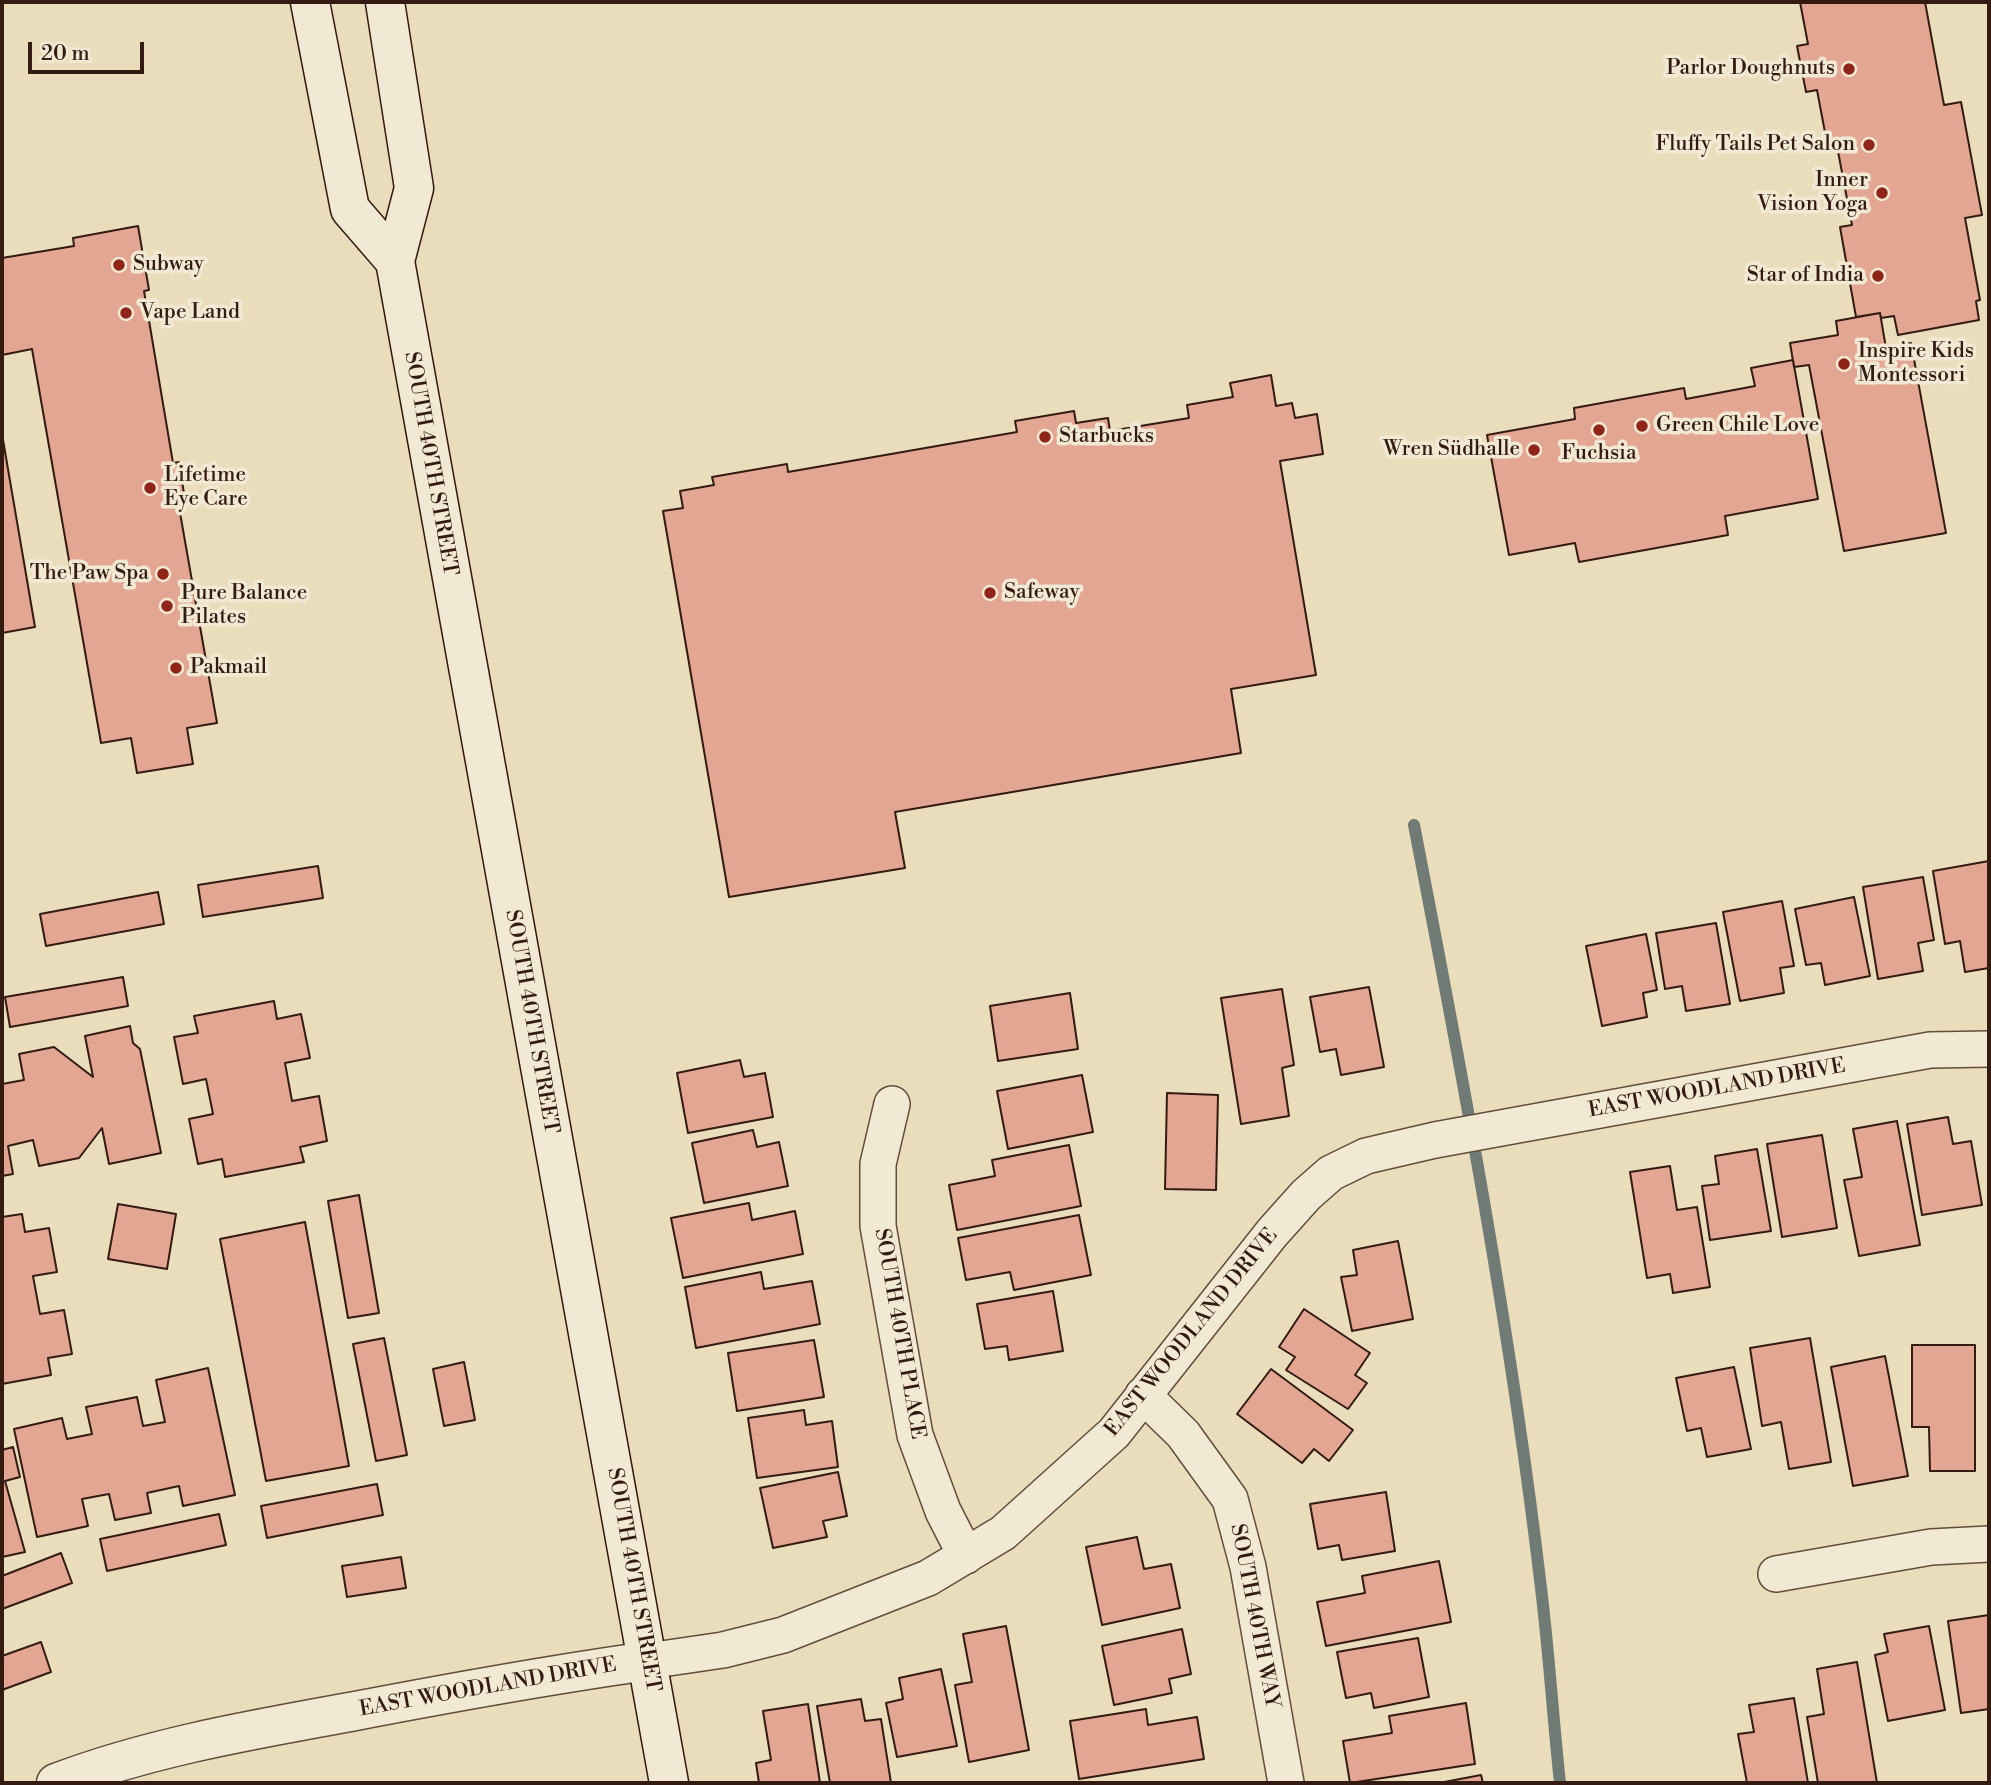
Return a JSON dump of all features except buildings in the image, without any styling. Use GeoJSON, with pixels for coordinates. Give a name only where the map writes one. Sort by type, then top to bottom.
{"type":"FeatureCollection","features":[{"type":"Feature","properties":{"kind":"main road"},"geometry":{"type":"LineString","coordinates":[[310,2],[349,209],[395,261]]}},
{"type":"Feature","properties":{"kind":"main road","name":"SOUTH 40TH STREET"},"geometry":{"type":"LineString","coordinates":[[385,2],[414,188],[395,261],[669,1783]]}},
{"type":"Feature","properties":{"kind":"main road","name":"EAST WOODLAND DRIVE"},"geometry":{"type":"LineString","coordinates":[[56,1783],[112,1762],[239,1732],[557,1673],[648,1661]]}},
{"type":"Feature","properties":{"kind":"street","name":"EAST WOODLAND DRIVE"},"geometry":{"type":"LineString","coordinates":[[648,1661],[723,1650],[783,1635],[928,1578],[1003,1533],[1115,1433],[1272,1233],[1331,1173],[1366,1156],[1435,1140],[1930,1050],[1989,1049]]}},
{"type":"Feature","properties":{"kind":"street","name":"SOUTH 40TH PLACE"},"geometry":{"type":"LineString","coordinates":[[892,1104],[878,1164],[878,1226],[915,1435],[939,1501],[966,1556]]}},
{"type":"Feature","properties":{"kind":"street","name":"SOUTH 40TH WAY"},"geometry":{"type":"LineString","coordinates":[[1143,1395],[1183,1434],[1230,1499],[1248,1567],[1286,1783]]}},
{"type":"Feature","properties":{"kind":"street"},"geometry":{"type":"LineString","coordinates":[[1776,1574],[1931,1547],[1989,1544]]}},
{"type":"Feature","properties":{"kind":"waterway"},"geometry":{"type":"LineString","coordinates":[[1414,825],[1501,1301],[1544,1612],[1560,1783]]}},
{"type":"Feature","properties":{"kind":"place","name":"Parlor Doughnuts"},"geometry":{"type":"Point","coordinates":[1849,69]}},
{"type":"Feature","properties":{"kind":"place","name":"Fluffy Tails Pet Salon"},"geometry":{"type":"Point","coordinates":[1869,145]}},
{"type":"Feature","properties":{"kind":"place","name":"Inner Vision Yoga"},"geometry":{"type":"Point","coordinates":[1882,193]}},
{"type":"Feature","properties":{"kind":"place","name":"Subway"},"geometry":{"type":"Point","coordinates":[119,265]}},
{"type":"Feature","properties":{"kind":"place","name":"Star of India"},"geometry":{"type":"Point","coordinates":[1878,276]}},
{"type":"Feature","properties":{"kind":"place","name":"Vape Land"},"geometry":{"type":"Point","coordinates":[126,313]}},
{"type":"Feature","properties":{"kind":"place","name":"Inspire Kids Montessori"},"geometry":{"type":"Point","coordinates":[1844,364]}},
{"type":"Feature","properties":{"kind":"place","name":"Green Chile Love"},"geometry":{"type":"Point","coordinates":[1642,426]}},
{"type":"Feature","properties":{"kind":"place","name":"Fuchsia"},"geometry":{"type":"Point","coordinates":[1599,430]}},
{"type":"Feature","properties":{"kind":"place","name":"Starbucks"},"geometry":{"type":"Point","coordinates":[1045,437]}},
{"type":"Feature","properties":{"kind":"place","name":"Wren Südhalle"},"geometry":{"type":"Point","coordinates":[1534,450]}},
{"type":"Feature","properties":{"kind":"place","name":"Lifetime Eye Care"},"geometry":{"type":"Point","coordinates":[150,488]}},
{"type":"Feature","properties":{"kind":"place","name":"The Paw Spa"},"geometry":{"type":"Point","coordinates":[163,574]}},
{"type":"Feature","properties":{"kind":"place","name":"Safeway"},"geometry":{"type":"Point","coordinates":[990,593]}},
{"type":"Feature","properties":{"kind":"place","name":"Pure Balance Pilates"},"geometry":{"type":"Point","coordinates":[167,606]}},
{"type":"Feature","properties":{"kind":"place","name":"Pakmail"},"geometry":{"type":"Point","coordinates":[176,668]}}]}
